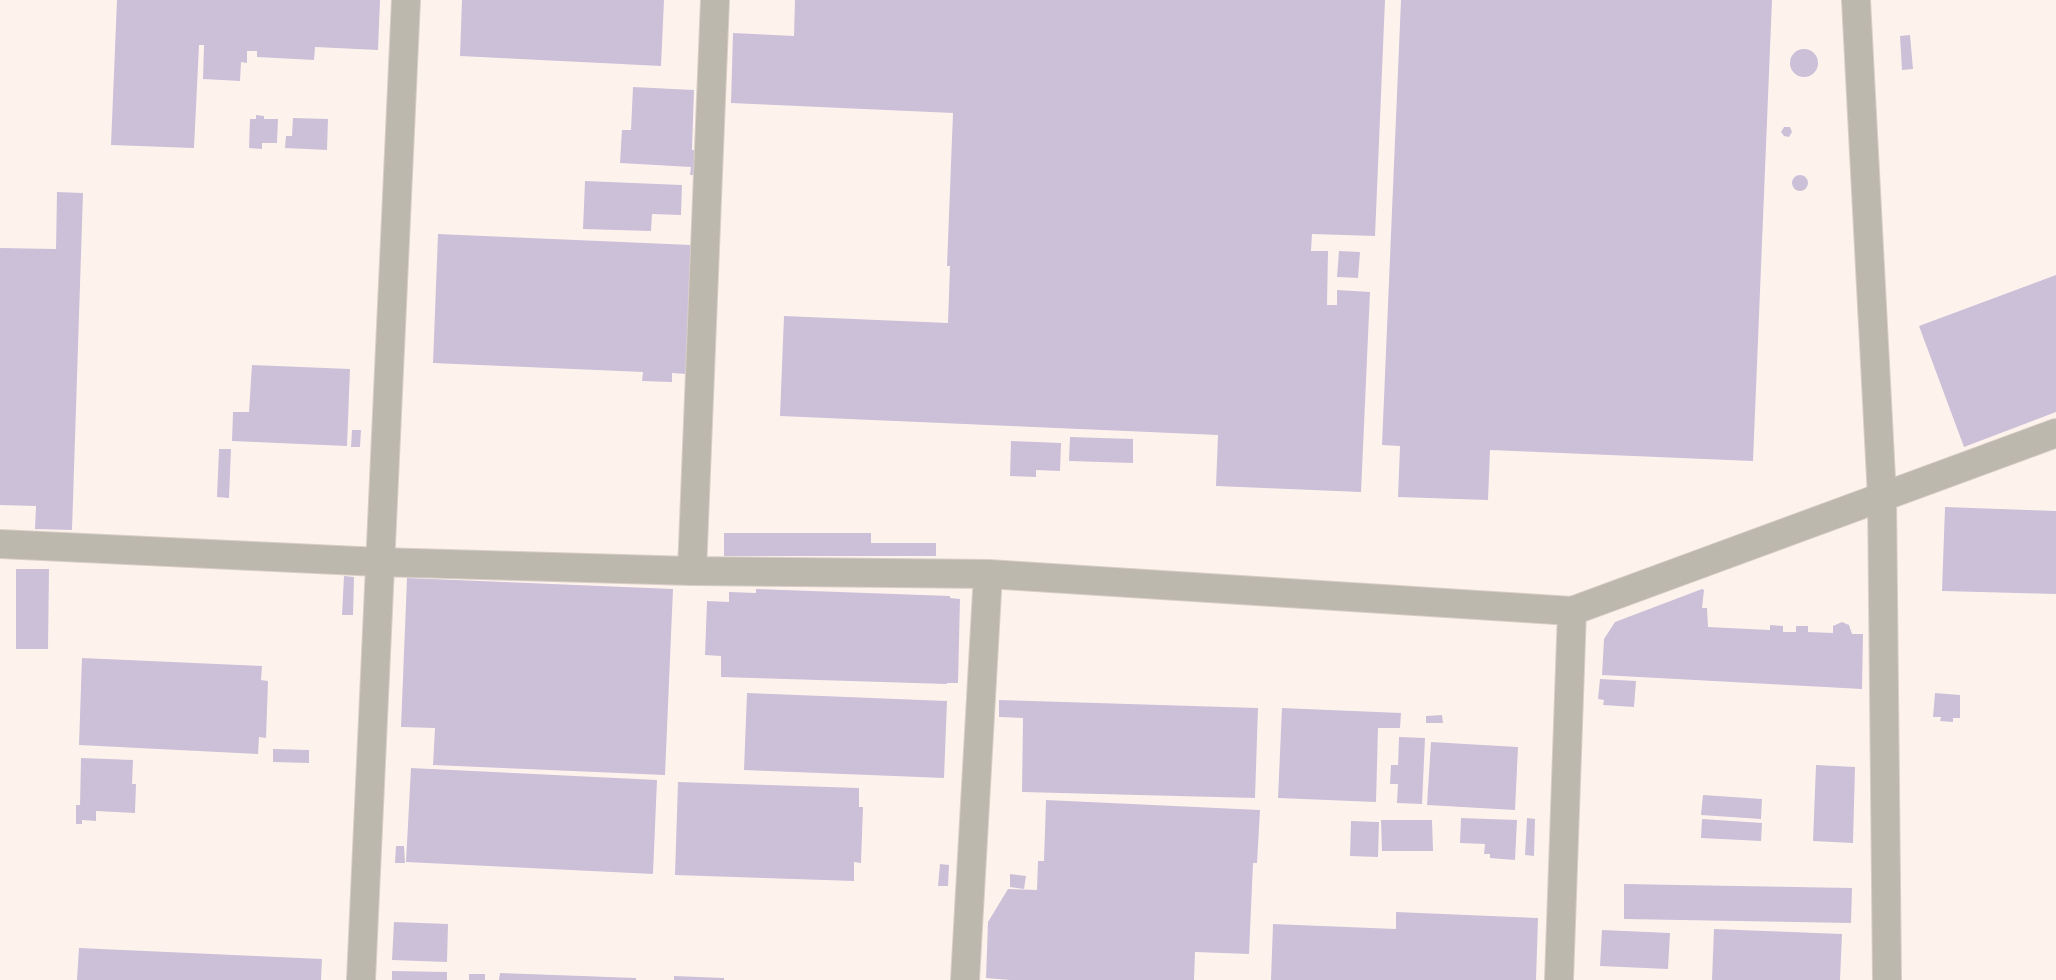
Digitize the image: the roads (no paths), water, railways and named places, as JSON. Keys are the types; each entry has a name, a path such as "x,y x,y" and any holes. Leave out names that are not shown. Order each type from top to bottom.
{"street":[{"path":"361,980 406,0"},
{"path":"692,571 715,0"},
{"path":"1856,0 1882,497 1887,980 1906,980"},
{"path":"0,544 379,562 692,571 988,574 1572,611 2056,433"},
{"path":"965,980 988,574"},
{"path":"1559,980 1572,611"}]}
